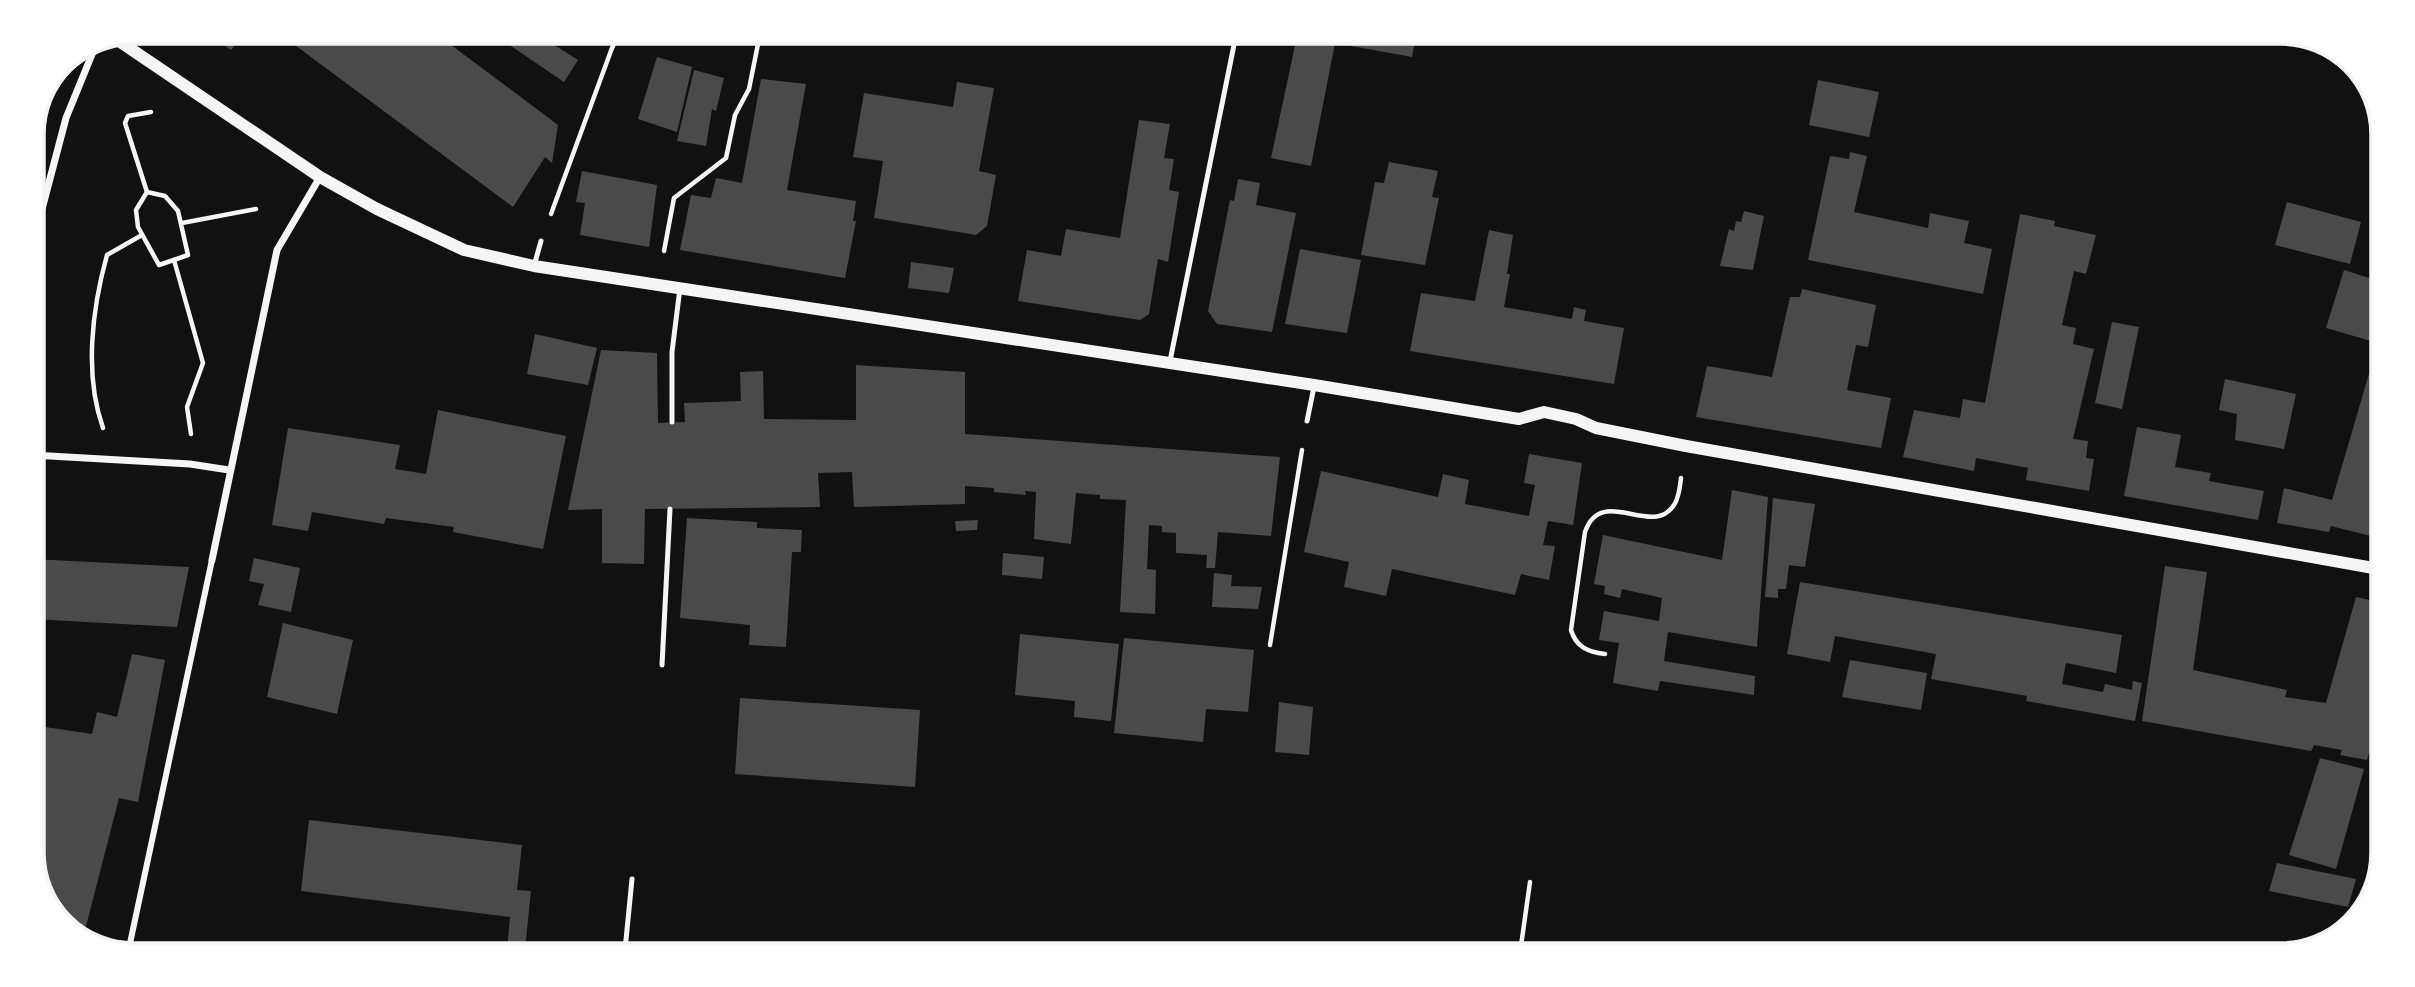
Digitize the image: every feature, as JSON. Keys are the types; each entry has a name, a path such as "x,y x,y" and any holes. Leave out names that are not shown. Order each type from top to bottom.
{"street":[{"path":"125,45 320,177 377,209 464,250 534,266 1314,385 1518,419 1544,412 1576,419 1596,428 1686,446 2371,568"},
{"path":"44,201 66,118 92,55"},
{"path":"131,943 277,250 320,177"},
{"path":"44,456 190,464 229,470"}],"lane":[{"path":"1170,364 1235,44"},
{"path":"534,266 541,241"},
{"path":"672,422 673,352 680,288"},
{"path":"1307,421 1314,385"},
{"path":"662,665 670,509"},
{"path":"626,943 632,879"}],"path":[{"path":"541,241 614,44"},
{"path":"680,288 662,262 674,198 726,158 735,115 749,89 758,44"},
{"path":"147,192 165,195 178,211 188,255 159,265 138,227 136,210 147,192 125,123 128,116 152,112"},
{"path":"181,223 256,209"},
{"path":"105,433 98,413 93,338 101,278 107,255 142,235"},
{"path":"174,260 203,363 187,407 191,432 190,464"},
{"path":"1270,645 1307,421"},
{"path":"1605,654 1580,646 1574,640 1571,630 1585,532 1589,521 1605,510 1644,516 1670,510 1676,502 1686,446"},
{"path":"1521,943 1530,882"}],"building":[{"path":"223,44 236,44 231,50"},
{"path":"293,44 450,44 558,125 552,163 545,157 513,207"},
{"path":"508,44 553,44 578,60 564,82"},
{"path":"1295,44 1335,44 1311,166 1271,158"},
{"path":"1340,44 1414,44 1412,57"},
{"path":"657,57 692,67 677,132 638,119"},
{"path":"694,70 724,78 716,111 712,109 706,146 677,141"},
{"path":"761,79 806,84 787,190 856,201 853,221 856,221 845,278 680,250 691,195 711,198 716,178 742,183"},
{"path":"1818,80 1879,92 1869,137 1809,125"},
{"path":"957,82 994,88 979,171 996,175 987,226 976,235 874,218 883,161 853,157 864,93 953,107"},
{"path":"1139,120 1170,124 1164,158 1174,159 1169,190 1179,192 1168,262 1158,259 1149,314 1140,320 1018,301 1027,250 1061,256 1066,229 1120,238"},
{"path":"1850,152 1867,156 1854,212 1928,228 1930,213 1969,221 1964,243 1992,249 1983,294 1808,260 1830,156 1849,159"},
{"path":"1389,162 1438,171 1432,197 1439,198 1425,265 1361,255 1375,182 1384,183"},
{"path":"582,171 657,185 649,247 580,235 585,203 576,202"},
{"path":"1238,179 1260,183 1256,205 1296,213 1272,332 1217,324 1208,311 1230,200 1234,201"},
{"path":"2287,202 2361,222 2350,264 2275,245"},
{"path":"1744,211 1764,216 1753,270 1720,266 1729,229 1734,231 1736,221 1741,222"},
{"path":"2020,214 2055,221 2054,226 2096,235 2086,274 2074,271 2062,325 2076,328 2073,344 2094,349 2073,439 2088,441 2086,458 2094,459 2089,491 2026,480 2028,468 1976,458 1974,471 1903,457 1914,410 1960,418 1963,399 1985,403"},
{"path":"1489,230 1513,235 1504,307 1572,319 1574,307 1586,310 1584,321 1624,328 1614,384 1410,351 1421,293 1475,301"},
{"path":"1300,249 1361,260 1347,333 1285,324"},
{"path":"911,262 954,268 949,293 908,288"},
{"path":"2344,270 2371,279 2371,341 2326,328"},
{"path":"1802,289 1876,305 1868,347 1856,345 1847,390 1891,398 1881,448 1696,417 1707,366 1772,377 1790,297 1800,297"},
{"path":"2112,322 2139,327 2122,409 2095,403"},
{"path":"535,334 597,348 588,385 527,374"},
{"path":"601,350 657,353 658,423 685,422 684,403 741,401 740,372 763,371 764,419 856,420 856,365 965,372 965,434 1280,457 1271,536 1218,532 1215,568 1206,568 1207,555 1176,553 1176,533 1162,532 1162,526 1149,525 1147,569 1156,570 1155,614 1120,612 1126,500 1100,499 1100,495 1076,493 1071,544 1034,539 1036,492 1025,491 1026,495 994,492 994,488 965,486 965,504 854,507 852,472 818,473 820,507 645,509 644,564 602,563 602,509 568,510"},
{"path":"2371,367 2371,536 2331,526 2329,532 2277,523 2284,488 2332,500"},
{"path":"2225,379 2296,394 2284,449 2235,440 2237,414 2219,410"},
{"path":"438,410 566,436 543,549 453,532 454,527 386,518 384,524 312,512 308,531 272,525 288,428 400,445 395,469 426,474"},
{"path":"2137,427 2181,435 2175,467 2211,473 2209,481 2264,491 2258,520 2124,496"},
{"path":"1529,454 1582,463 1573,525 1548,521 1543,545 1555,546 1549,580 1521,574 1515,595 1392,569 1386,596 1344,587 1349,562 1304,552 1321,471 1438,497 1443,474 1469,480 1465,504 1529,516 1535,485 1524,483"},
{"path":"1732,490 1768,497 1757,647 1668,632 1664,661 1755,676 1754,695 1660,681 1658,691 1613,683 1619,643 1599,640 1604,611 1659,621 1662,598 1622,589 1620,598 1604,594 1605,586 1594,584 1603,535 1722,560"},
{"path":"1773,498 1815,504 1805,567 1789,565 1786,589 1778,589 1778,598 1765,597"},
{"path":"687,518 757,522 757,528 802,530 801,552 792,552 786,647 749,645 750,625 680,618"},
{"path":"978,520 977,530 956,531 955,521"},
{"path":"1003,553 1044,557 1042,579 1002,575"},
{"path":"254,558 300,568 291,612 258,605 264,584 249,581"},
{"path":"44,560 189,567 177,627 44,620"},
{"path":"2165,566 2207,572 2193,670 2287,690 2285,697 2326,703 2356,597 2371,600 2371,746 2367,760 2340,755 2342,750 2314,745 2311,751 2142,721"},
{"path":"1214,573 1232,575 1231,586 1262,587 1258,609 1212,607"},
{"path":"1800,582 2122,635 2116,673 2066,663 2062,684 2103,692 2105,684 2132,690 2133,681 2142,683 2135,721 2026,701 2027,696 1931,679 1936,654 1835,636 1830,662 1787,654"},
{"path":"283,623 353,640 337,714 267,697"},
{"path":"1020,634 1119,644 1111,721 1074,717 1075,701 1015,695"},
{"path":"1124,638 1254,650 1248,712 1206,709 1203,742 1114,733"},
{"path":"132,654 165,660 138,802 119,798 85,929 66,913 53,893 45,871 44,727 92,734 97,712 117,717"},
{"path":"1850,660 1927,673 1921,710 1842,697"},
{"path":"740,698 920,710 915,787 735,774"},
{"path":"1279,702 1313,707 1309,755 1275,752"},
{"path":"2320,758 2364,769 2336,869 2289,855"},
{"path":"309,820 522,845 517,890 531,891 526,943 508,943 510,917 301,891"},
{"path":"2277,863 2356,879 2348,907 2269,891"}]}
